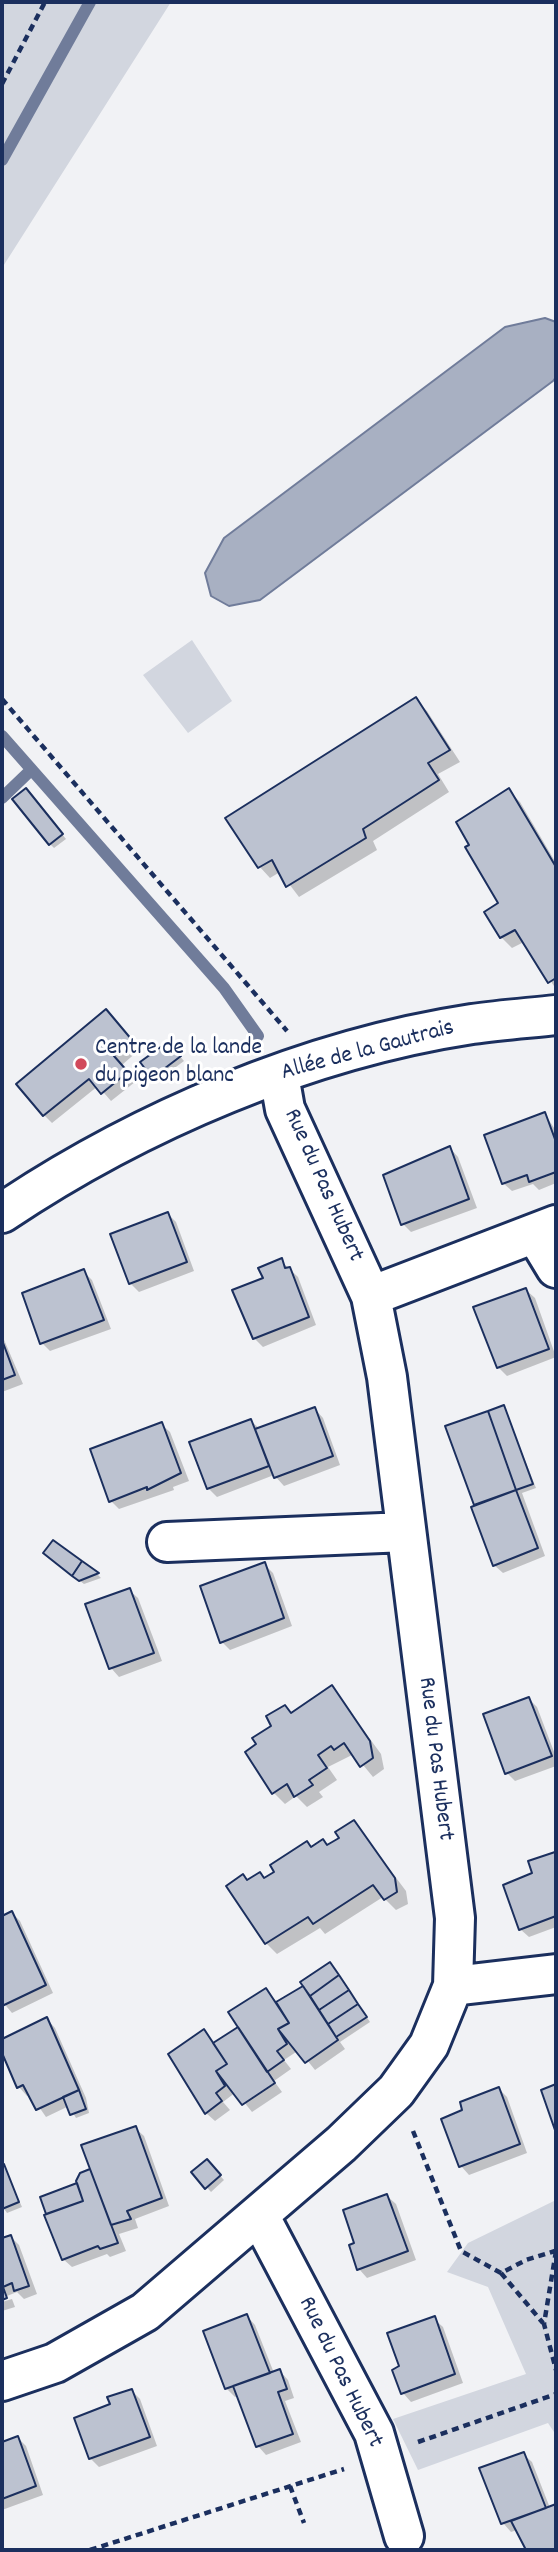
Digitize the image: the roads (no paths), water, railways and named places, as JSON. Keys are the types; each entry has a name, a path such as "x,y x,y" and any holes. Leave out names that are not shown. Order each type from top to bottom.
{"street":[{"name":"Allée de la Gautrais","path":"2,1213 64,1175 168,1119 279,1075 358,1050 470,1024 556,1015"},
{"name":"Rue du Pas Hubert","path":"2,2381 55,2362 145,2312 341,2144 396,2091 429,2045 453,1986 455,1918 387,1377 372,1296 285,1109 279,1075"},
{"path":"372,1296 546,1230 556,1268"},
{"path":"167,1542 406,1532"},
{"path":"453,1986 556,1974"},
{"name":"Rue du Pas Hubert","path":"259,2215 374,2433 404,2536"}],"water":[{"path":"545,318 556,322 556,377 553,381 260,600 229,606 211,596 205,573 224,538 505,327"}],"waterway":[{"path":"2,160 90,2"},
{"path":"2,736 224,988 258,1036"},
{"path":"2,798 31,770"}],"place":[{"name":"Centre de la lande du pigeon blanc","path":"81,1064"}]}
